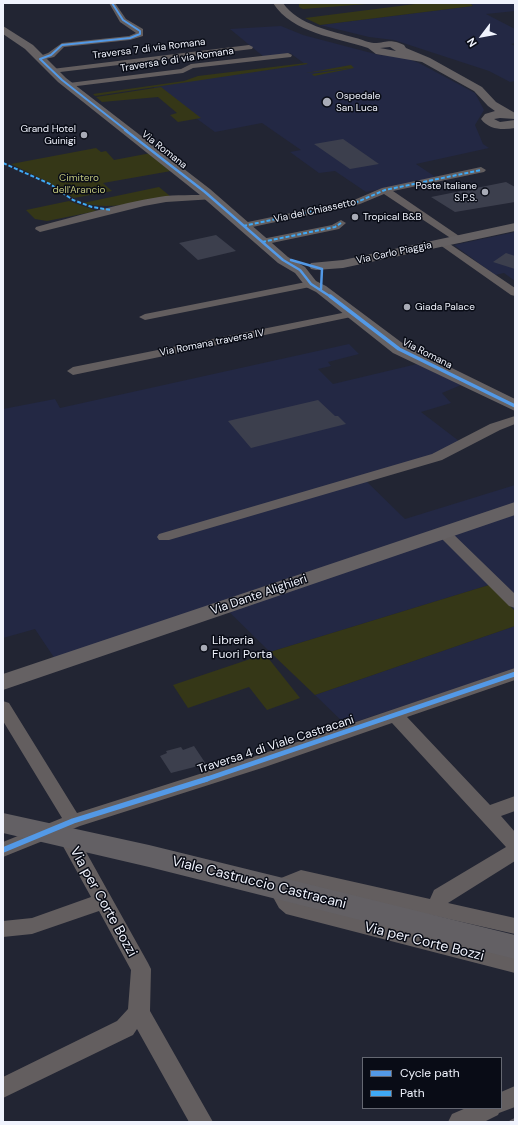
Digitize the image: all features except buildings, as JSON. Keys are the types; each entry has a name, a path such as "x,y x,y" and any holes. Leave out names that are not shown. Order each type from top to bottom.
{"main road":[{"path":"278,3 283,12 294,20 318,29 419,57 478,89 494,114 515,133"},
{"name":"Via Romana","path":"3,29 26,45 52,71 211,197 288,263 313,274 352,314 402,351 515,406"},
{"path":"359,40 374,47 394,49"},
{"path":"494,114 513,118"},
{"path":"494,114 513,118"},
{"name":"Via Carlo Piaggia","path":"313,274 343,264 515,227"},
{"name":"Via Dante Alighieri","path":"3,682 515,508"},
{"name":"Viale Castruccio Castracani","path":"3,823 62,831 149,856 515,947"}],"street":[{"path":"40,59 51,54 63,45 130,38 140,34 140,31 121,18 112,3"},
{"name":"Traversa 7 di via Romana","path":"52,71 249,47"},
{"name":"Traversa 6 di via Romana","path":"69,85 183,71 192,66 288,55"},
{"name":"Via del Chiassetto","path":"243,226 357,202 385,190 481,170"},
{"path":"385,190 451,241"},
{"path":"40,229 115,208 179,197 211,197"},
{"path":"262,242 335,227 341,222"},
{"name":"Via Carlo Piaggia","path":"451,241 515,293"},
{"path":"145,317 313,274"},
{"name":"Via Romana traversa IV","path":"73,371 352,314"},
{"path":"164,537 438,457 495,427 515,420"},
{"path":"443,532 515,603"},
{"name":"Traversa 4 di Viale Castracani","path":"3,850 62,831 515,674"},
{"name":"Via per Corte Bozzi","path":"3,707 62,831 104,901 141,969 139,1012"},
{"path":"396,716 515,844"},
{"path":"488,814 515,803"},
{"path":"436,907 442,896 512,854 515,850"},
{"path":"278,888 291,881 301,878 436,907 515,926"},
{"name":"Via per Corte Bozzi","path":"278,888 286,902 293,908 515,964"},
{"path":"3,929 32,926 104,901"},
{"path":"3,1088 125,1028 139,1012 201,1122"},
{"path":"502,1102 515,1096"},
{"path":"460,1122 488,1109"}],"shaded area":[{"path":"470,3 515,3 515,11 486,14 515,29 515,43 511,44 515,46 515,81 510,82 489,71 394,40 369,37 320,25 473,6"},
{"name":"Ospedale San Luca","path":"281,26 303,35 379,55 403,57 419,63 475,93 484,110 475,125 483,144 489,148 416,164 437,178 366,192 335,171 319,173 290,152 301,150 262,123 215,132 152,86 305,64 290,53 264,57 230,29"},
{"path":"515,232 515,281 504,273 495,275 454,245"},
{"path":"349,344 359,354 328,362 331,366 318,369 333,384 417,364 461,385 442,393 451,403 421,412 459,441 434,455 362,477 405,519 515,485 515,611 489,585 270,652 220,603 55,659 35,629 3,638 3,409 55,399 60,408"},
{"path":"515,626 515,669 346,725 315,695"}],"green space":[{"path":"299,3 380,3 303,9 299,7"},
{"path":"423,3 470,3 473,6 320,25 305,18"},
{"path":"306,63 308,64 95,96 93,94 184,81 198,76"},
{"path":"351,65 354,68 314,76 312,74 351,68 306,73"},
{"path":"161,87 201,118 178,122 170,115 177,113 158,97 102,102 96,97"},
{"name":"Cimitero dell'Arancio","path":"96,148 101,152 106,151 114,160 151,153 171,171 103,183 112,191 74,198 48,182 11,164"},
{"path":"159,187 170,196 115,206 83,203"},
{"path":"69,201 97,211 47,221 35,219 26,210"},
{"path":"489,585 515,611 515,626 315,695 270,652"},
{"path":"265,654 300,698 267,710 249,687 188,708 173,685"}],"railway":[{"path":"511,1122 515,1120"}],"marked path":[{"path":"3,163 50,184 73,200 92,207 111,210"},
{"path":"243,226 357,202 385,190 481,170"},
{"path":"262,242 335,227 341,223"}],"cycle path":[{"path":"112,3 123,20 140,31 140,34 130,38 62,45 51,55 40,59 62,80 205,192 283,260 300,270 311,284 321,289 399,349 515,406"},
{"path":"291,260 322,269 321,289"},
{"path":"3,850 73,821 259,762 515,674"}],"place":[{"name":"Ospedale San Luca","path":"327,102"},
{"name":"Grand Hotel Guinigi","path":"84,135"},
{"name":"Poste Italiane S.P.S.","path":"485,192"},
{"name":"Tropical B&B","path":"355,217"},
{"name":"Giada Palace","path":"407,307"},
{"name":"Libreria Fuori Porta","path":"204,648"}]}
